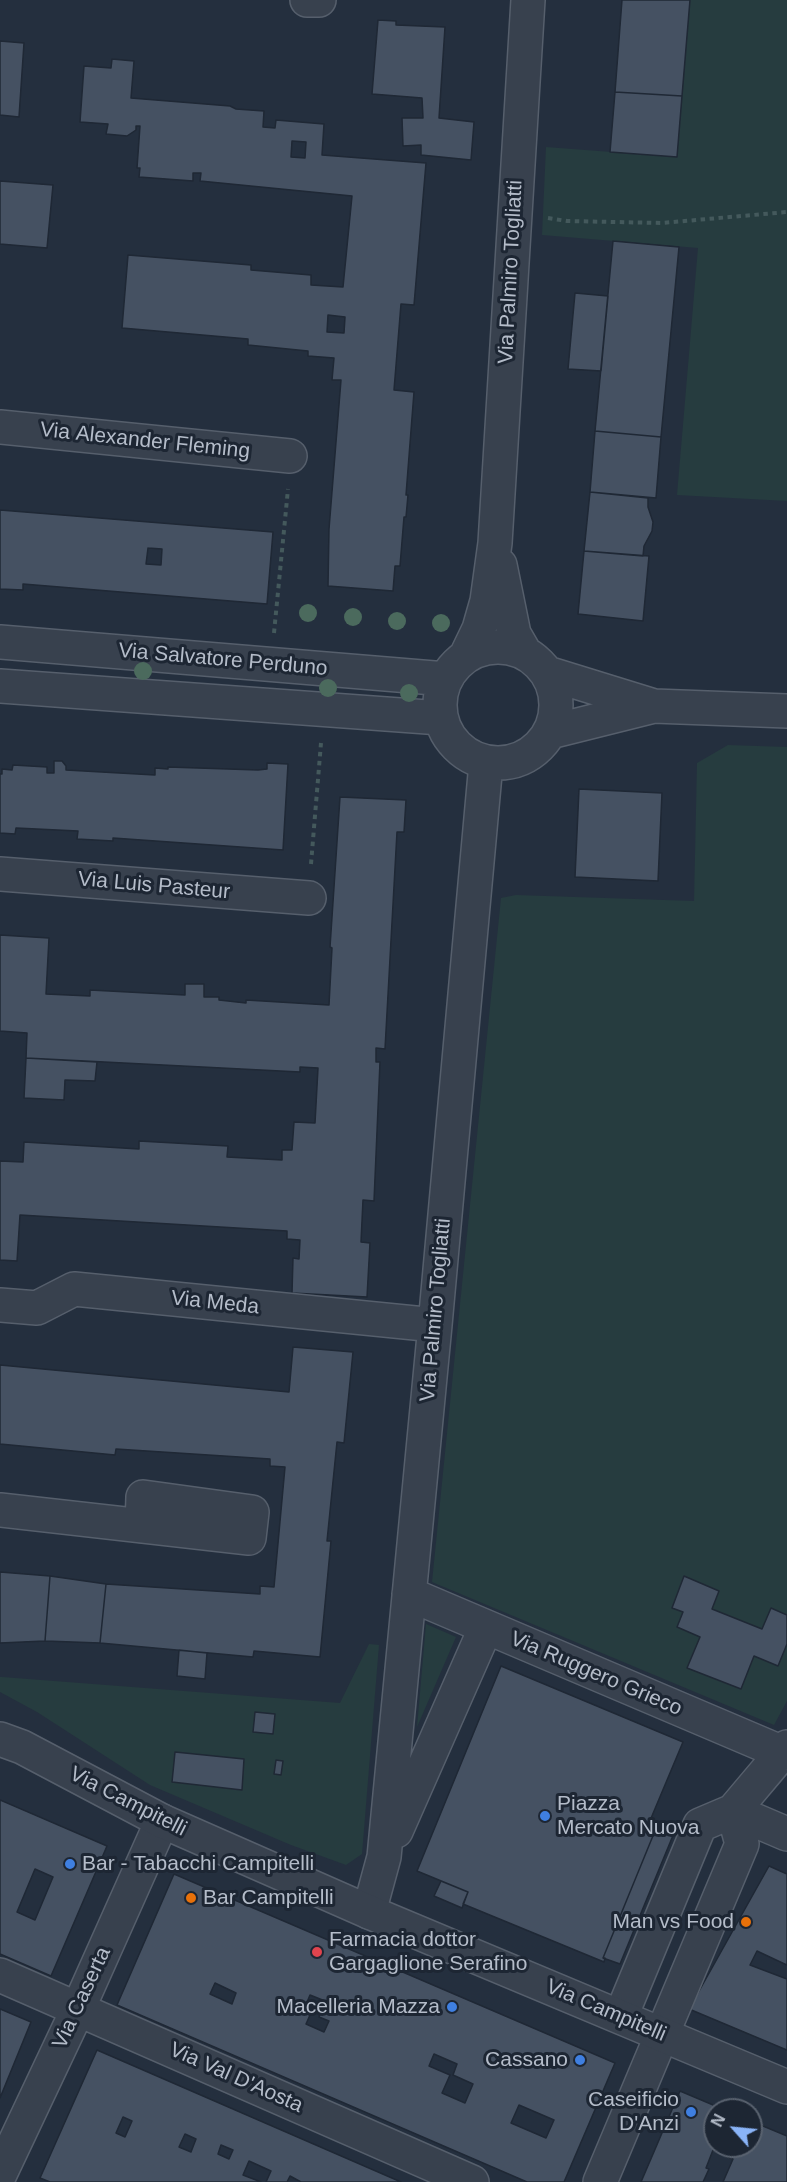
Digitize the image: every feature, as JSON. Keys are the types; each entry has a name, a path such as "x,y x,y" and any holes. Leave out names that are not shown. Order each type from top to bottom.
{"street":[{"path":"307,0 319,0"},
{"name":"Via Palmiro Togliatti","path":"456,667 479,629 495,543 515,213 521,0"},
{"name":"Via Alexander Fleming","path":"0,427 291,456"},
{"name":"Via Palmiro Togliatti","path":"495,543 514,634 536,663"},
{"name":"Via Salvatore Perduno","path":"0,642 272,664 456,667"},
{"path":"536,663 554,687 556,702 555,717 542,745 516,761 501,764 486,763 471,758 459,749 449,737 441,718 440,698 456,667 480,649 510,648 536,663 654,706"},
{"name":"Via Salvatore Perduno","path":"0,686 441,718"},
{"path":"550,732 654,706 787,711"},
{"name":"Via Palmiro Togliatti","path":"384,1857 486,763"},
{"name":"Via Luis Pasteur","path":"0,874 309,898"},
{"name":"Via Meda","path":"0,1305 37,1308 75,1289 435,1324"},
{"path":"0,1510 142,1526"},
{"name":"Via Ruggero Grieco","path":"409,1594 785,1750"},
{"name":"Via Palmiro Togliatti","path":"369,1912 384,1857 486,1627"},
{"name":"Via Campitelli","path":"7,1739 162,1821 369,1912 787,2087"},
{"path":"621,2016 700,1825 733,1811 785,1750"},
{"path":"733,1811 787,1834"},
{"path":"600,2182 742,1844 733,1811"},
{"name":"Via Caserta","path":"0,2174 78,2009 162,1821"},
{"name":"Via Val D'Aosta","path":"0,1975 472,2182"}],"path":[{"path":"515,213 567,220 662,223 787,212"},
{"path":"272,664 291,456"},
{"path":"309,898 324,709"}],"green space":[{"path":"690,0 787,0 787,501 677,495 698,248 542,235 546,147 677,157"},
{"path":"728,745 787,747 787,1701 774,1725 432,1582 501,898 516,895 694,901 697,763"},
{"path":"426,1624 456,1637 417,1727"},
{"path":"369,1644 379,1645 362,1854 346,1865 291,1845 150,1785 37,1712 0,1692 0,1677 2,1677 340,1703"}],"building":[{"path":"622,0 690,0 682,96 615,92"},
{"path":"378,20 396,21 396,25 445,27 439,118 474,122 471,160 421,155 421,145 403,146 402,118 423,118 422,98 372,94"},
{"path":"0,41 24,43 19,117 0,115"},
{"path":"112,59 134,61 131,98 264,111 263,127 275,128 276,120 324,124 322,155 426,163 414,305 401,304 394,390 414,392 406,517 404,517 400,566 395,566 393,591 328,586 329,529 341,380 332,380 334,358 308,356 308,351 248,345 248,339 122,328 128,255 251,265 251,270 311,275 311,285 343,287 352,196 200,181 201,173 193,173 193,181 139,177 140,168 137,168 140,126 136,126 136,130 127,136 106,134 108,124 80,122 84,66 111,68","holes":["292,141 306,142 305,158 291,157","328,315 345,317 344,333 327,332"]},
{"path":"615,92 682,96 677,157 610,152"},
{"path":"0,181 53,185 47,248 0,244"},
{"path":"613,241 679,247 661,437 595,431"},
{"path":"575,293 608,296 601,371 568,369"},
{"path":"595,431 661,437 656,498 590,492"},
{"path":"590,492 648,498 648,507 653,522 652,531 644,546 643,556 584,551"},
{"path":"0,510 273,532 267,604 23,584 23,590 0,589","holes":["148,548 162,549 161,565 146,564"]},
{"path":"584,551 649,556 643,621 578,614"},
{"path":"54,761 62,761 66,770 155,775 155,768 258,770 267,769 267,763 288,764 283,850 113,838 113,841 77,839 78,831 16,828 15,834 0,833 0,774 2,774 2,769 12,770 13,765 47,767 47,773 54,773"},
{"path":"579,789 662,793 658,881 575,877"},
{"path":"340,797 406,800 404,832 397,832 385,1049 376,1048 376,1062 380,1062 374,1201 363,1200 361,1242 370,1243 367,1297 292,1293 293,1258 299,1259 300,1240 287,1239 287,1231 20,1215 17,1261 0,1260 0,1161 23,1162 24,1142 139,1149 139,1141 228,1146 227,1157 282,1160 282,1150 292,1150 294,1122 315,1123 318,1068 300,1067 300,1072 26,1058 27,1033 0,1031 0,935 49,938 46,994 90,996 90,990 185,995 185,984 204,984 204,997 219,997 219,1000 329,1005 332,948 330,947"},
{"path":"26,1058 97,1062 95,1081 65,1080 64,1100 24,1098"},
{"path":"293,1347 353,1352 344,1443 337,1442 327,1541 331,1541 320,1657 254,1651 253,1657 100,1643 106,1584 260,1594 260,1586 274,1587 285,1467 270,1466 270,1459 116,1449 115,1455 0,1444 0,1365 289,1392"},
{"path":"0,1572 50,1576 45,1641 0,1643"},
{"path":"50,1576 106,1584 100,1643 45,1641"},
{"path":"684,1576 719,1591 712,1609 762,1629 771,1608 787,1615 787,1644 778,1666 754,1656 741,1689 687,1668 700,1637 677,1627 683,1612 672,1608"},
{"path":"179,1650 207,1653 205,1679 177,1676"},
{"name":"Piazza Mercato Nuova","path":"501,1666 683,1742 649,1823 657,1826 603,1958 605,1958 604,1962 463,1904 468,1892 417,1871"},
{"path":"255,1712 275,1714 273,1734 253,1732"},
{"path":"175,1752 244,1759 242,1790 172,1782"},
{"path":"276,1760 283,1761 281,1775 274,1774"},
{"path":"0,1800 107,1846 51,1976 0,1954","holes":["35,1869 53,1877 35,1920 17,1912"]},
{"path":"657,1826 674,1833 620,1964 603,1958"},
{"path":"769,1866 787,1874 787,1965 757,1951 750,1965 787,1979 787,2050 689,2009"},
{"path":"174,1874 615,2063 564,2182 527,2182 117,2005","holes":["215,1983 236,1993 232,2004 210,1994","310,1995 325,2001 319,2017 329,2021 324,2032 306,2024 310,2015 303,2012","434,2054 457,2064 453,2075 473,2084 465,2103 442,2093 450,2075 429,2066","519,2105 554,2120 546,2138 511,2123"]},
{"path":"441,1881 468,1892 462,1908 434,1896"},
{"path":"0,2009 31,2022 0,2098"},
{"path":"97,2050 401,2182 301,2182 290,2176 287,2182 266,2182 271,2171 249,2161 243,2175 261,2182 50,2182 40,2178","holes":["123,2117 132,2121 125,2137 116,2133","185,2134 196,2139 191,2152 179,2147","221,2145 233,2150 229,2159 218,2154"]},
{"path":"680,2091 703,2101 703,2158 710,2158 706,2168 709,2169 703,2182 641,2182"},
{"path":"763,2126 787,2136 787,2182 723,2182 733,2159 731,2158 763,2158"}],"place":[{"name":"Piazza Mercato Nuova","path":"545,1816"},
{"name":"Bar - Tabacchi Campitelli","path":"70,1864"},
{"name":"Bar Campitelli","path":"191,1898"},
{"name":"Man vs Food","path":"746,1922"},
{"name":"Farmacia dottor Gargaglione Serafino","path":"317,1952"},
{"name":"Macelleria Mazza","path":"452,2007"},
{"name":"Cassano","path":"580,2060"},
{"name":"Caseificio D'Anzi","path":"691,2112"}]}
